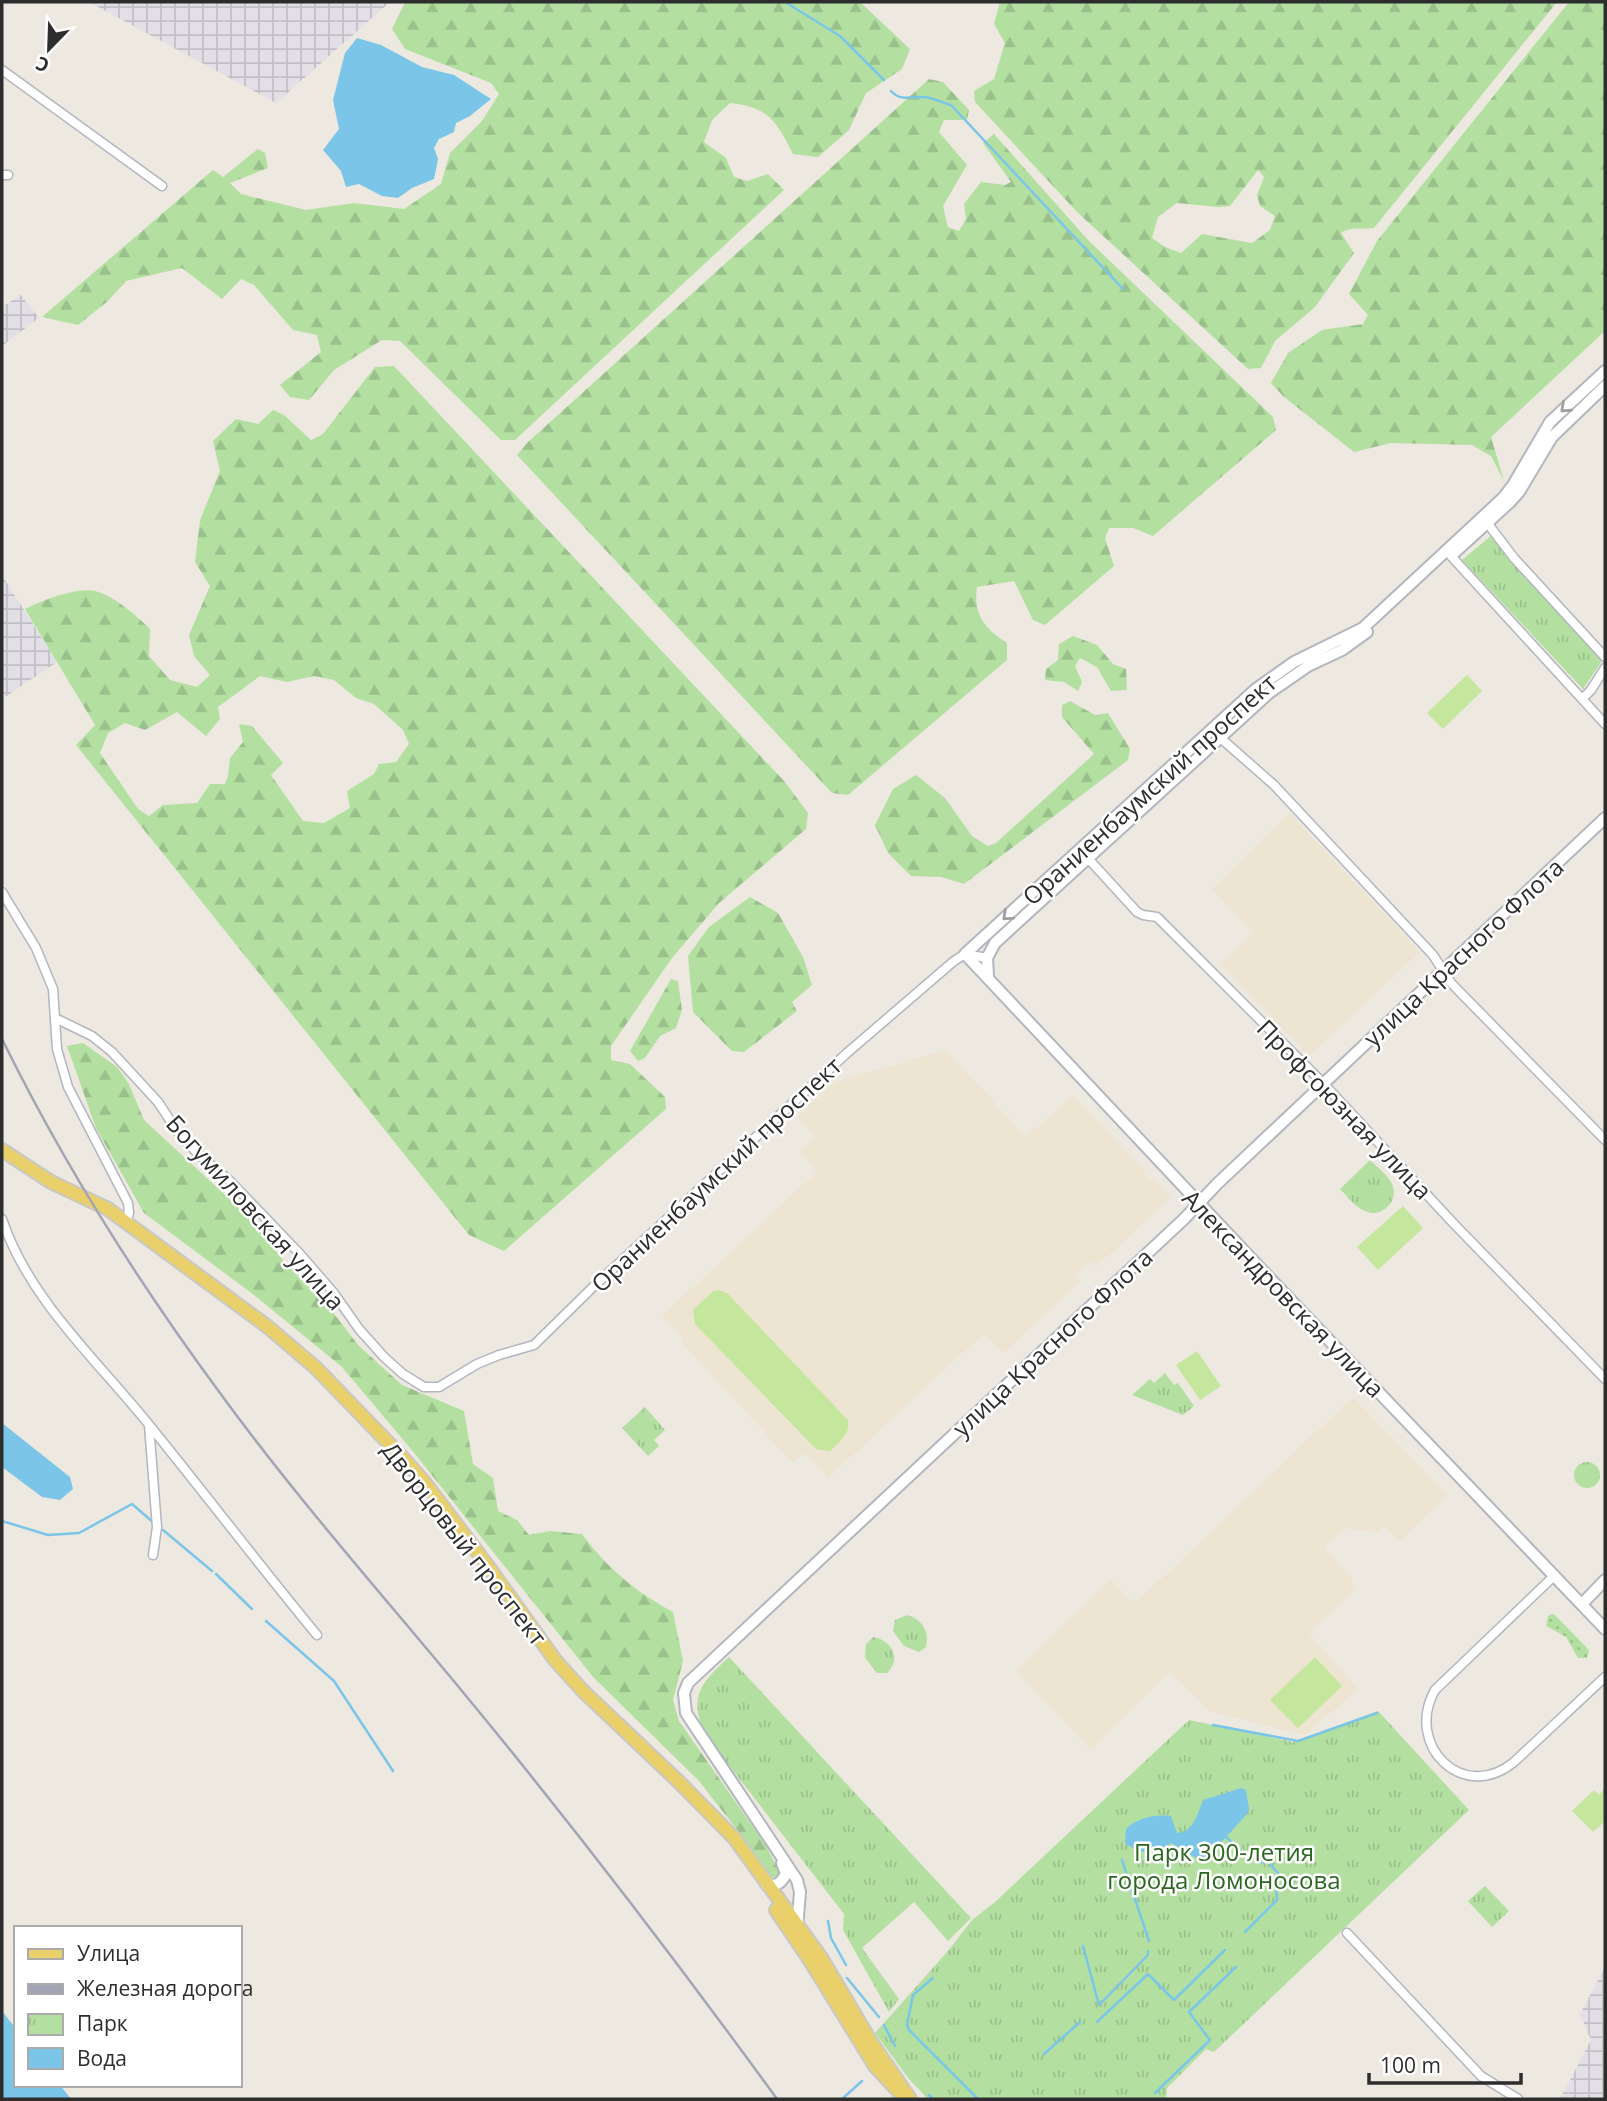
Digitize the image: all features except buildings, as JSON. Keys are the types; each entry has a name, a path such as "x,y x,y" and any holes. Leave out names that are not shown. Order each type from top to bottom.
{"main road":[{"name":"Ораниенбаумский проспект","path":"965,954 1084,854 1216,734 1292,676 1357,641 1451,556 1485,521 1513,485 1550,422 1605,371"},
{"name":"Ораниенбаумский проспект","path":"1216,734 1256,689 1281,671 1363,628 1519,492 1552,438 1605,386"},
{"name":"улица Красного Флота","path":"798,1926 800,1892 797,1880 686,1713 684,1693 688,1684 1605,818"},
{"name":"Ораниенбаумский проспект","path":"987,958 995,943 1084,854"},
{"name":"Александровская улица","path":"965,954 1199,1204 1604,1626"},
{"path":"987,958 988,976"},
{"name":"Дворцовый проспект","path":"2,1153 51,1182 91,1200 126,1222 268,1327 316,1368 425,1483 564,1670 735,1839 798,1926 875,2066 909,2099"},
{"path":"1582,1604 1605,1580"},
{"name":"Дворцовый проспект","path":"723,1828 727,1841 780,1915 798,1926"},
{"path":"766,1884 780,1884 786,1874 776,1848"},
{"path":"780,1915 798,1926"}],"street":[{"path":"2,70 162,186"},
{"path":"1485,521 1514,558 1605,657"},
{"path":"1451,556 1605,724"},
{"path":"1582,699 1605,668"},
{"path":"1216,734 1274,785 1433,955 1451,983 1605,1140"},
{"name":"Профсоюзная улица","path":"1084,854 1137,912 1157,917 1323,1083 1455,1225 1605,1379"},
{"path":"2,892 36,948 53,989 58,1049 68,1087 128,1203 126,1222"},
{"path":"965,954 987,958"},
{"name":"Ораниенбаумский проспект","path":"457,1376 499,1355 534,1345 593,1287 847,1053 965,954"},
{"name":"Богумиловская улица","path":"57,1019 92,1036 112,1052 158,1102 177,1131 200,1156 230,1181 300,1254 333,1292 359,1329 403,1374 424,1387 439,1387 457,1376"},
{"path":"2,1219 19,1262 62,1322 149,1424 317,1635"},
{"path":"149,1424 157,1527 153,1555"},
{"path":"1555,1575 1435,1690 1426,1708 1425,1718 1433,1750 1450,1767 1465,1775 1488,1775 1500,1771 1514,1762 1605,1677"},
{"path":"1347,1933 1481,2076 1518,2099"}],"shaded area":[{"path":"89,2 390,2 276,103"},
{"path":"21,295 39,318 2,346 2,307"},
{"path":"2,575 57,662 2,699"},
{"path":"1289,813 1420,952 1309,1056 1221,964 1253,933 1212,889"},
{"path":"946,1050 1026,1137 1073,1095 1145,1171 1143,1173 1150,1180 1153,1178 1171,1197 1096,1267 1090,1261 1075,1275 1081,1281 1003,1353 984,1333 828,1478 805,1453 793,1463 681,1342 683,1339 662,1316 817,1172 799,1152 815,1138 797,1117 835,1082"},
{"path":"1353,1397 1448,1495 1399,1541 1384,1526 1377,1532 1345,1528 1324,1547 1352,1578 1357,1588 1309,1633 1358,1689 1305,1735 1210,1711 1170,1672 1091,1750 1016,1671 1111,1579 1132,1602 1140,1599"},
{"path":"1605,1967 1605,2099 1560,2099 1591,2040 1580,2014"}],"green space":[{"path":"405,2 860,2 910,49 902,69 866,93 849,130 818,157 793,154 776,124 754,108 730,103 712,120 704,142 726,158 734,177 747,181 768,174 784,190 515,440 501,440 400,341 382,340 334,370 309,400 290,397 280,385 321,352 317,335 293,330 254,285 241,279 222,299 182,268 126,281 108,301 78,325 42,317 213,170 223,177 258,149 265,153 268,168 230,183 241,194 306,210 354,203 404,209 441,184 450,153 482,121 499,94 491,83 405,49 392,29"},
{"path":"1000,2 1557,2 1374,228 1353,229 1341,233 1354,253 1315,307 1275,341 1261,368 1248,369 1077,212 975,102 974,91 994,79 1005,43 994,24","holes":["1258,170 1264,177 1257,195 1260,206 1275,216 1270,230 1252,243 1202,234 1181,253 1152,238 1158,217 1177,203 1230,206"]},
{"path":"1569,2 1605,2 1605,331 1491,437 1504,481 1491,456 1472,445 1391,443 1354,452 1283,396 1271,383 1288,353 1322,330 1363,324 1368,315 1349,294 1377,241"},
{"path":"929,79 943,82 969,110 967,120 944,120 939,132 967,165 943,206 948,227 959,231 966,219 964,204 981,182 1005,185 1011,182 983,143 994,134 1088,240 1273,417 1276,430 1153,536 1133,528 1109,528 1105,538 1114,566 1045,625 1033,620 1014,581 977,587 979,613 987,627 1007,643 1007,660 848,795 832,793 517,455 527,443"},
{"path":"394,366 785,782 808,813 806,829 719,903 672,958 611,1046 611,1060 630,1064 665,1097 666,1109 504,1251 469,1235 76,745 95,725 25,609 69,593 87,590 102,593 150,629 149,656 170,680 197,687 210,675 194,656 189,635 210,586 195,562 200,520 220,471 213,441 236,419 258,424 273,410 284,415 311,440 323,434 375,367","holes":["260,676 287,682 314,676 334,680 356,698 374,704 403,730 409,744 396,762 379,764 374,774 347,791 350,808 324,823 303,821 271,775 283,763 252,726 239,724 243,742 230,758 225,784 210,784 197,803 163,805 149,816 138,809 100,753 108,733 125,723 145,730 177,712 206,736 220,719 218,707"]},
{"path":"1492,535 1602,661 1583,689 1462,560"},
{"path":"1073,636 1097,645 1113,664 1126,669 1127,690 1111,691 1097,667 1080,658 1075,666 1082,682 1078,691 1064,682 1045,680 1046,669 1058,660 1059,644"},
{"path":"1467,675 1482,691 1443,729 1427,713"},
{"path":"1070,701 1095,715 1108,713 1130,749 1128,760 964,884 941,877 911,876 888,853 875,825 893,789 916,775 945,798 972,836 988,846 996,843 1094,754 1062,717 1062,705"},
{"path":"750,897 778,913 803,957 812,985 792,1002 797,1011 744,1052 732,1051 693,1012 688,956 709,927"},
{"path":"671,979 678,981 682,1010 676,1028 660,1036 645,1058 638,1061 630,1051"},
{"path":"83,1043 117,1067 129,1084 144,1120 250,1218 286,1264 328,1306 358,1345 402,1385 464,1411 473,1464 493,1478 498,1511 517,1520 529,1535 550,1531 582,1534 623,1578 673,1612 683,1661 673,1700 679,1721 765,1844 780,1873 779,1877 771,1878 699,1781 593,1677 342,1367 254,1295 144,1213 96,1128 67,1046"},
{"path":"1370,1160 1388,1177 1394,1190 1388,1207 1377,1213 1361,1209 1340,1189"},
{"path":"1403,1206 1423,1228 1378,1270 1357,1247"},
{"path":"713,1291 727,1293 848,1420 846,1434 830,1451 816,1449 695,1324 693,1310"},
{"path":"1197,1351 1221,1386 1200,1400 1176,1365"},
{"path":"1165,1373 1174,1385 1178,1383 1194,1406 1183,1415 1132,1395 1150,1379 1154,1383"},
{"path":"645,1407 665,1430 654,1440 659,1446 648,1456 622,1428"},
{"path":"1587,1462 1596,1466 1600,1475 1596,1484 1587,1488 1578,1484 1574,1475 1578,1466"},
{"path":"1552,1614 1589,1650 1587,1658 1578,1658 1566,1637 1546,1626 1548,1616"},
{"path":"907,1615 921,1623 926,1631 926,1647 919,1652 904,1646 893,1631 895,1620"},
{"path":"873,1637 885,1642 893,1651 894,1662 887,1673 877,1673 865,1658 866,1644"},
{"path":"729,1657 971,1918 948,1941 914,1902 862,1948 899,1999 889,2012 843,1930 844,1914 704,1733 698,1709 700,1690 711,1674"},
{"path":"1315,1657 1342,1686 1298,1728 1270,1700"},
{"name":"Парк 300-летия города Ломоносова","path":"1378,1711 1469,1810 1214,2052 1206,2049 1167,2088 1166,2099 928,2099 909,2079 875,2033 972,1920 995,1902 1189,1720 1293,1742"},
{"path":"1605,1788 1605,1821 1593,1832 1572,1811 1594,1790 1599,1795"},
{"path":"1485,1886 1509,1911 1492,1927 1468,1901"}],"water":[{"path":"357,38 381,45 422,67 454,75 491,99 470,116 456,123 454,132 439,139 434,148 438,159 434,179 412,188 398,198 382,196 359,184 346,187 341,171 323,150 339,129 333,100 345,53"},
{"path":"2,1423 70,1477 73,1489 60,1500 42,1497 2,1467"},
{"path":"1241,1788 1246,1790 1249,1809 1247,1814 1205,1860 1201,1861 1171,1843 1143,1852 1125,1843 1126,1829 1135,1822 1153,1816 1171,1816 1177,1833 1183,1832 1191,1826 1203,1800"},
{"path":"2,2011 14,2026 14,2087 62,2087 71,2099 2,2099"}],"waterway":[{"path":"785,2 840,36 884,80"},
{"path":"891,91 902,97 926,97 951,105 1123,289"},
{"path":"2,1521 48,1535 79,1533 132,1504 154,1523"},
{"path":"163,1530 212,1571"},
{"path":"216,1574 252,1609"},
{"path":"266,1621 334,1681 393,1771"},
{"path":"1213,1725 1298,1741 1377,1713"},
{"path":"1226,1837 1245,1855"},
{"path":"1245,1932 1277,1900 1276,1882 1280,1875 1265,1859 1260,1863"},
{"path":"1122,1860 1149,1941"},
{"path":"828,1921 831,1938 846,1965"},
{"path":"1083,1946 1099,2005"},
{"path":"1097,2022 1148,1974 1174,2000 1225,1950"},
{"path":"1099,2005 1148,1955 1148,1951"},
{"path":"1155,2093 1210,2040 1189,2012 1236,1967"},
{"path":"847,1978 879,2017"},
{"path":"933,1978 913,1995 907,2025 978,2099"},
{"path":"1044,2054 1080,2022"},
{"path":"884,2025 895,2046"},
{"path":"842,2099 862,2081"},
{"path":"929,2095 933,2099"}],"railway":[{"path":"2,1039 50,1131 103,1221 220,1393 308,1506 583,1841 777,2099"}]}
